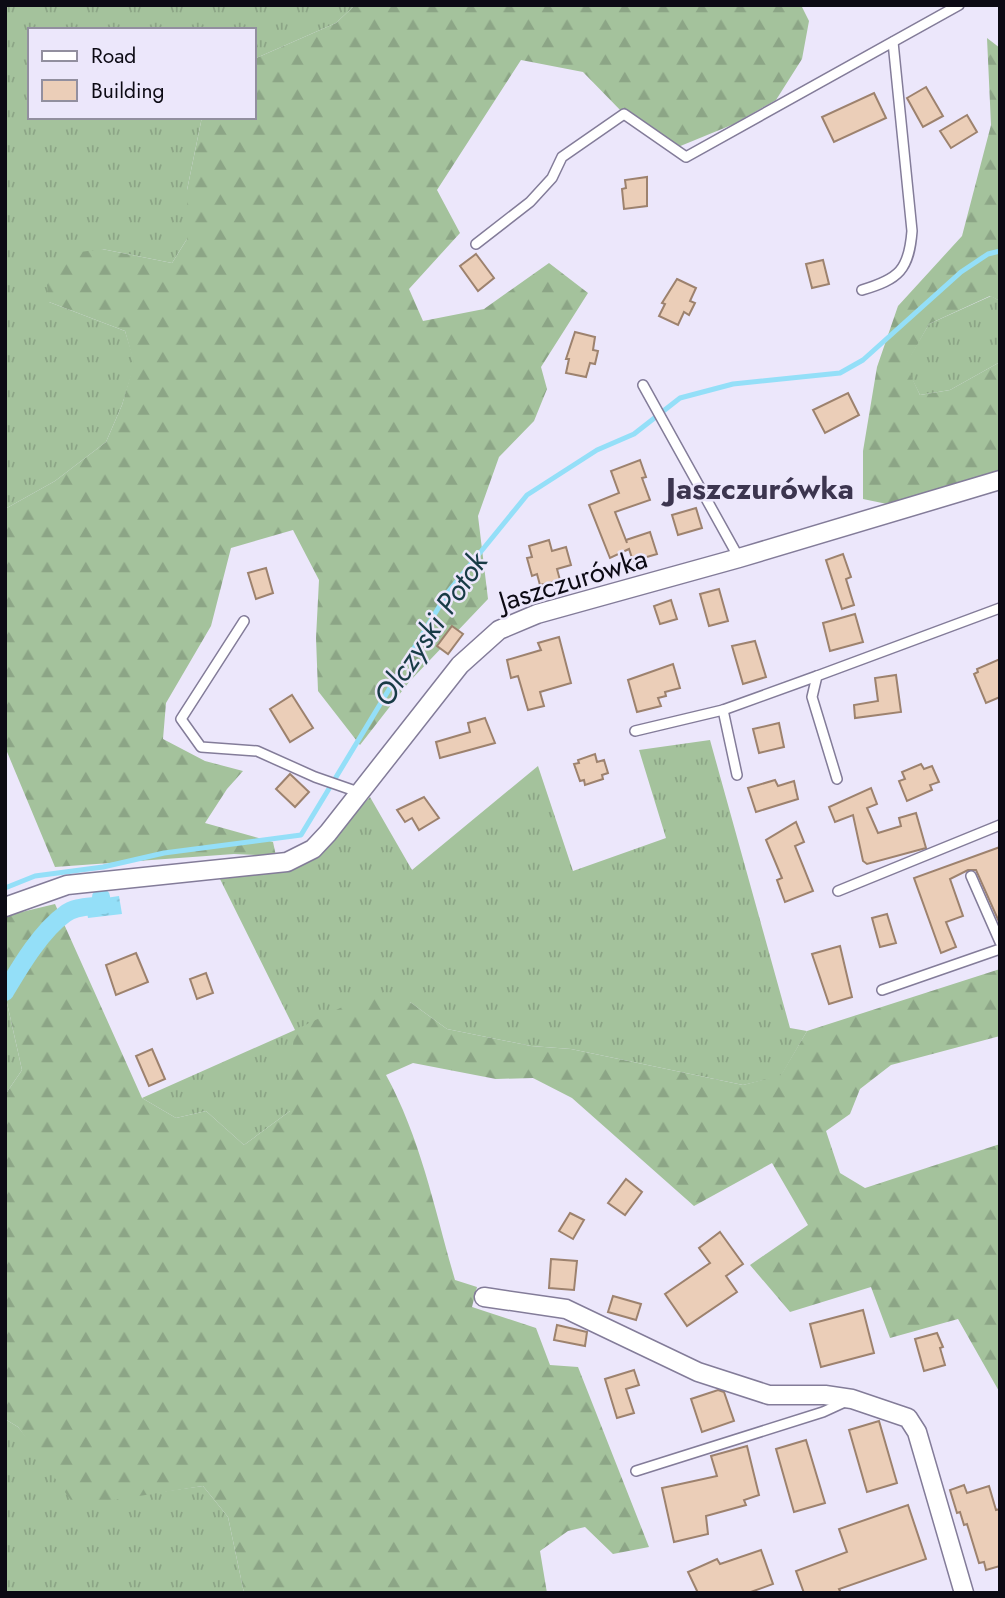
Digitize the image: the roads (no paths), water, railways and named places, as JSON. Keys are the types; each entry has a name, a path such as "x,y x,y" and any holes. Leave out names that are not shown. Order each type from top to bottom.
{"street":[{"name":"Jaszczurówka","path":"5,907 66,885 287,862 313,849 361,793 460,665 499,630 537,614 739,558 1000,480"},
{"path":"484,1297 566,1309 698,1372 769,1395 825,1395 852,1399 908,1418 917,1432 964,1593"}],"lane":[{"path":"477,244 530,202 552,178 562,157 624,114 686,157 959,5"},
{"path":"862,290 890,282 910,257 912,231 893,42"},
{"path":"643,385 739,558"},
{"path":"635,731 723,710 1000,608"},
{"path":"244,621 181,719 201,747 257,751 315,778 361,793"},
{"path":"817,676 813,697 837,779"},
{"path":"723,710 737,775"},
{"path":"838,891 1000,825"},
{"path":"971,876 1000,942"},
{"path":"882,990 1000,949"},
{"path":"636,1471 823,1412 852,1399"}],"water":[{"path":"119,896 122,914 88,918 85,901"}],"waterway":[{"name":"Olczyski Potok","path":"5,888 35,876 103,867 164,853 301,835 448,592 527,495 597,450 634,434 680,398 733,384 840,373 863,360 961,272 988,254 1000,251"},
{"path":"5,992 32,950 56,921 73,909 102,905 101,897"}],"district":[{"name":"Jaszczurówka","path":"760,488"}]}
